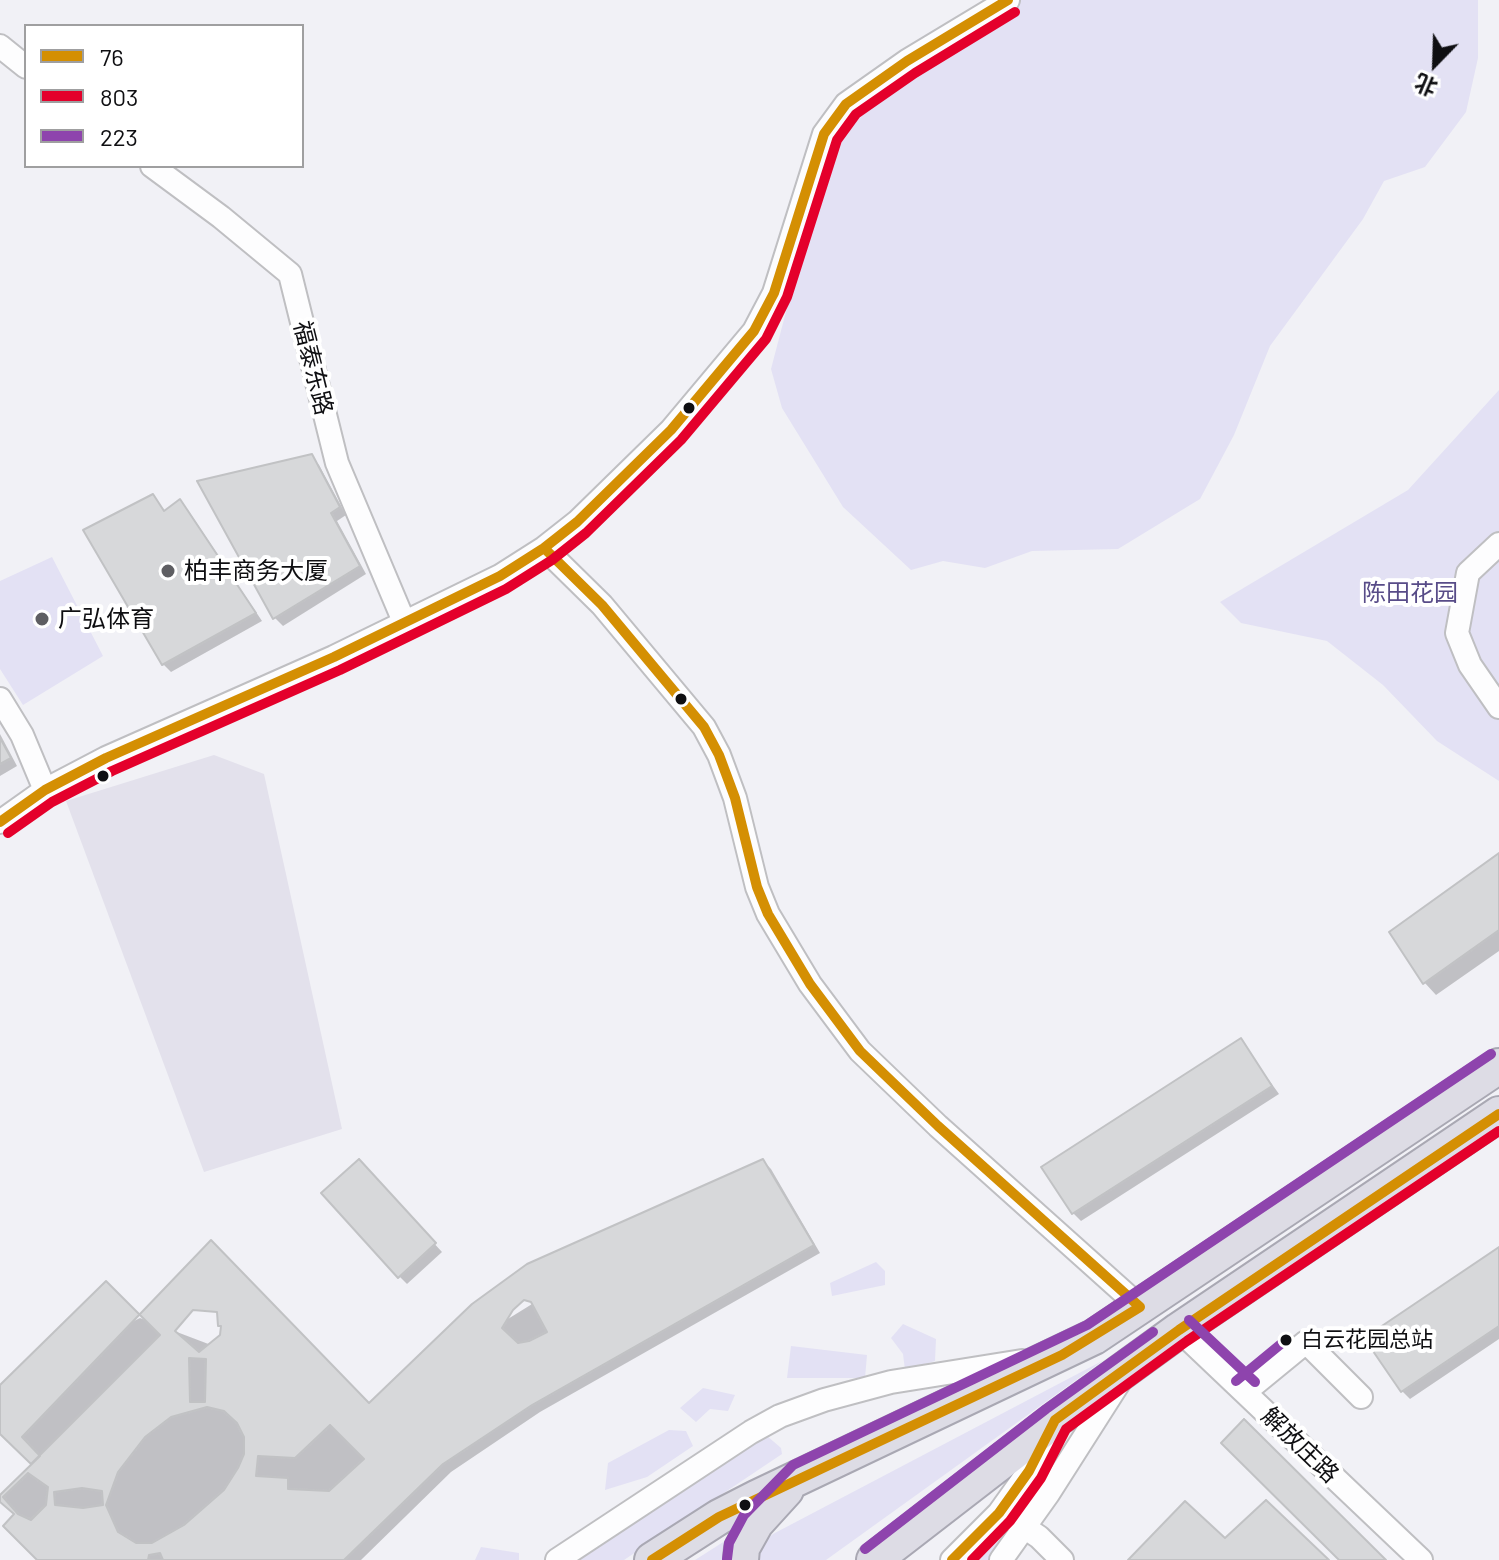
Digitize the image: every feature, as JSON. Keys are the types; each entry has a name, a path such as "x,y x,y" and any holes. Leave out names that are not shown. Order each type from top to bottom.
{"highway":[{"path":"652,1560 719,1517 801,1476 1062,1355 1140,1307 1499,1066"},
{"path":"874,1560 1055,1420 1179,1330 1499,1114"},
{"path":"741,1560 742,1548 756,1523 801,1476"}],"street":[{"path":"0,822 45,790 106,758 405,624 500,576 577,522 671,430 754,331 774,293 824,134 846,104 907,61 1008,0"},
{"path":"0,46 24,65"},
{"name":"福泰东路","path":"155,168 290,274 337,463 405,624"},
{"path":"1499,544 1468,573 1457,633 1470,665 1499,707"},
{"path":"544,548 602,605 704,727 719,755 735,798 757,887 768,914 810,984 860,1051 938,1126 1140,1307"},
{"path":"0,699 22,735 45,790"},
{"name":"解放庄路","path":"1179,1330 1421,1560"},
{"path":"1245,1392 1306,1342 1361,1397"},
{"path":"557,1560 751,1432 798,1408 891,1382 1062,1355"},
{"path":"1001,1560 1026,1527 1128,1368"},
{"path":"952,1560 999,1513 1029,1471 1055,1420"},
{"path":"999,1513 1026,1527 1062,1560"}],"shaded area":[{"path":"214,755 264,774 342,1129 204,1172 66,801"}],"green space":[{"path":"1019,0 1478,0 1478,58 1466,112 1425,167 1384,181 1363,219 1270,346 1234,435 1200,499 1118,549 1032,551 985,568 943,561 911,570 843,507 782,408 771,369 827,155 865,111 911,67"},
{"name":"陈田花园","path":"1499,390 1499,781 1437,741 1383,685 1327,641 1241,623 1220,602 1408,490"},
{"name":"广弘体育","path":"52,557 103,656 23,705 0,669 0,581"},
{"path":"876,1262 885,1271 885,1285 832,1296 830,1283"},
{"path":"903,1324 936,1339 935,1361 905,1370 903,1354 891,1338"},
{"path":"791,1346 867,1355 865,1378 787,1378"},
{"path":"1104,1360 826,1560 757,1560 762,1544 773,1534"},
{"path":"703,1388 735,1395 728,1411 710,1409 696,1422 680,1408"},
{"path":"669,1430 686,1431 693,1446 647,1477 605,1490 608,1463"},
{"path":"766,1435 781,1448 782,1454 624,1560 580,1560"},
{"path":"1046,1462 1053,1463 1059,1470 1033,1513 1018,1516 1016,1507"},
{"path":"999,1532 1003,1537 988,1560 973,1560"},
{"path":"728,1539 728,1560 695,1560"},
{"path":"481,1547 519,1553 519,1560 475,1560"}],"building":[{"path":"312,454 340,507 331,513 360,566 273,619 197,481"},
{"name":"柏丰商务大厦","path":"153,494 164,511 180,499 256,613 162,665 83,530"},
{"path":"0,738 11,758 0,764"},
{"path":"1499,853 1499,930 1423,984 1389,932"},
{"path":"1241,1038 1272,1086 1072,1214 1041,1167"},
{"path":"359,1159 436,1243 398,1278 321,1193"},
{"path":"763,1159 814,1245 532,1405 443,1464 344,1560 37,1560 3,1526 14,1514 0,1502 0,1495 40,1456 22,1437 211,1240 369,1403 472,1304 527,1264"},
{"path":"1499,1247 1499,1326 1401,1392 1364,1338"},
{"path":"106,1281 160,1335 31,1464 0,1434 0,1385"},
{"path":"524,1300 531,1302 547,1332 518,1343 502,1328 513,1310"},
{"path":"193,1310 217,1312 218,1326 221,1326 220,1335 199,1352 175,1331"},
{"path":"189,1358 206,1359 205,1402 190,1402"},
{"path":"207,1407 224,1411 237,1423 244,1437 244,1454 224,1490 184,1525 152,1543 136,1543 118,1532 106,1505 118,1472 145,1437 171,1417"},
{"path":"1244,1419 1386,1560 1339,1560 1221,1443"},
{"path":"330,1425 364,1459 329,1491 288,1489 288,1478 256,1476 258,1456 295,1458"},
{"path":"28,1473 48,1487 46,1505 31,1520 18,1514 3,1497"},
{"path":"82,1488 102,1491 103,1505 83,1508 55,1505 54,1492"},
{"path":"1266,1500 1329,1560 1128,1560 1185,1501 1225,1538"},
{"path":"160,1553 163,1560 148,1560 149,1555"}],"transit line":[{"name":"76","path":"0,822 45,790 106,758 334,657 500,576 577,522 671,430 754,331 774,293 824,134 846,104 907,61 1008,0"},
{"name":"803","path":"8,833 52,802 112,771 340,670 506,589 552,560 586,533 681,440 766,339 787,297 837,140 856,114 915,73 1015,12"},
{"name":"76","path":"544,548 602,605 704,727 719,755 735,798 757,887 768,914 810,984 860,1051 938,1126 1140,1307 1062,1355 719,1517 652,1560"},
{"name":"223","path":"727,1559 729,1543 744,1515 793,1465 1087,1325 1491,1054"},
{"name":"76","path":"952,1560 999,1513 1029,1471 1055,1420 1179,1330 1499,1114"},
{"name":"803","path":"972,1560 1010,1521 1041,1478 1066,1429 1187,1341 1499,1131"},
{"name":"223","path":"1189,1320 1255,1382"},
{"name":"223","path":"865,1549 1046,1409 1153,1332"},
{"name":"223","path":"1236,1381 1287,1339"}],"place":[{"name":"柏丰商务大厦","path":"168,571"},
{"name":"广弘体育","path":"42,619"},
{"name":"白云花园总站","path":"1286,1340"}]}
